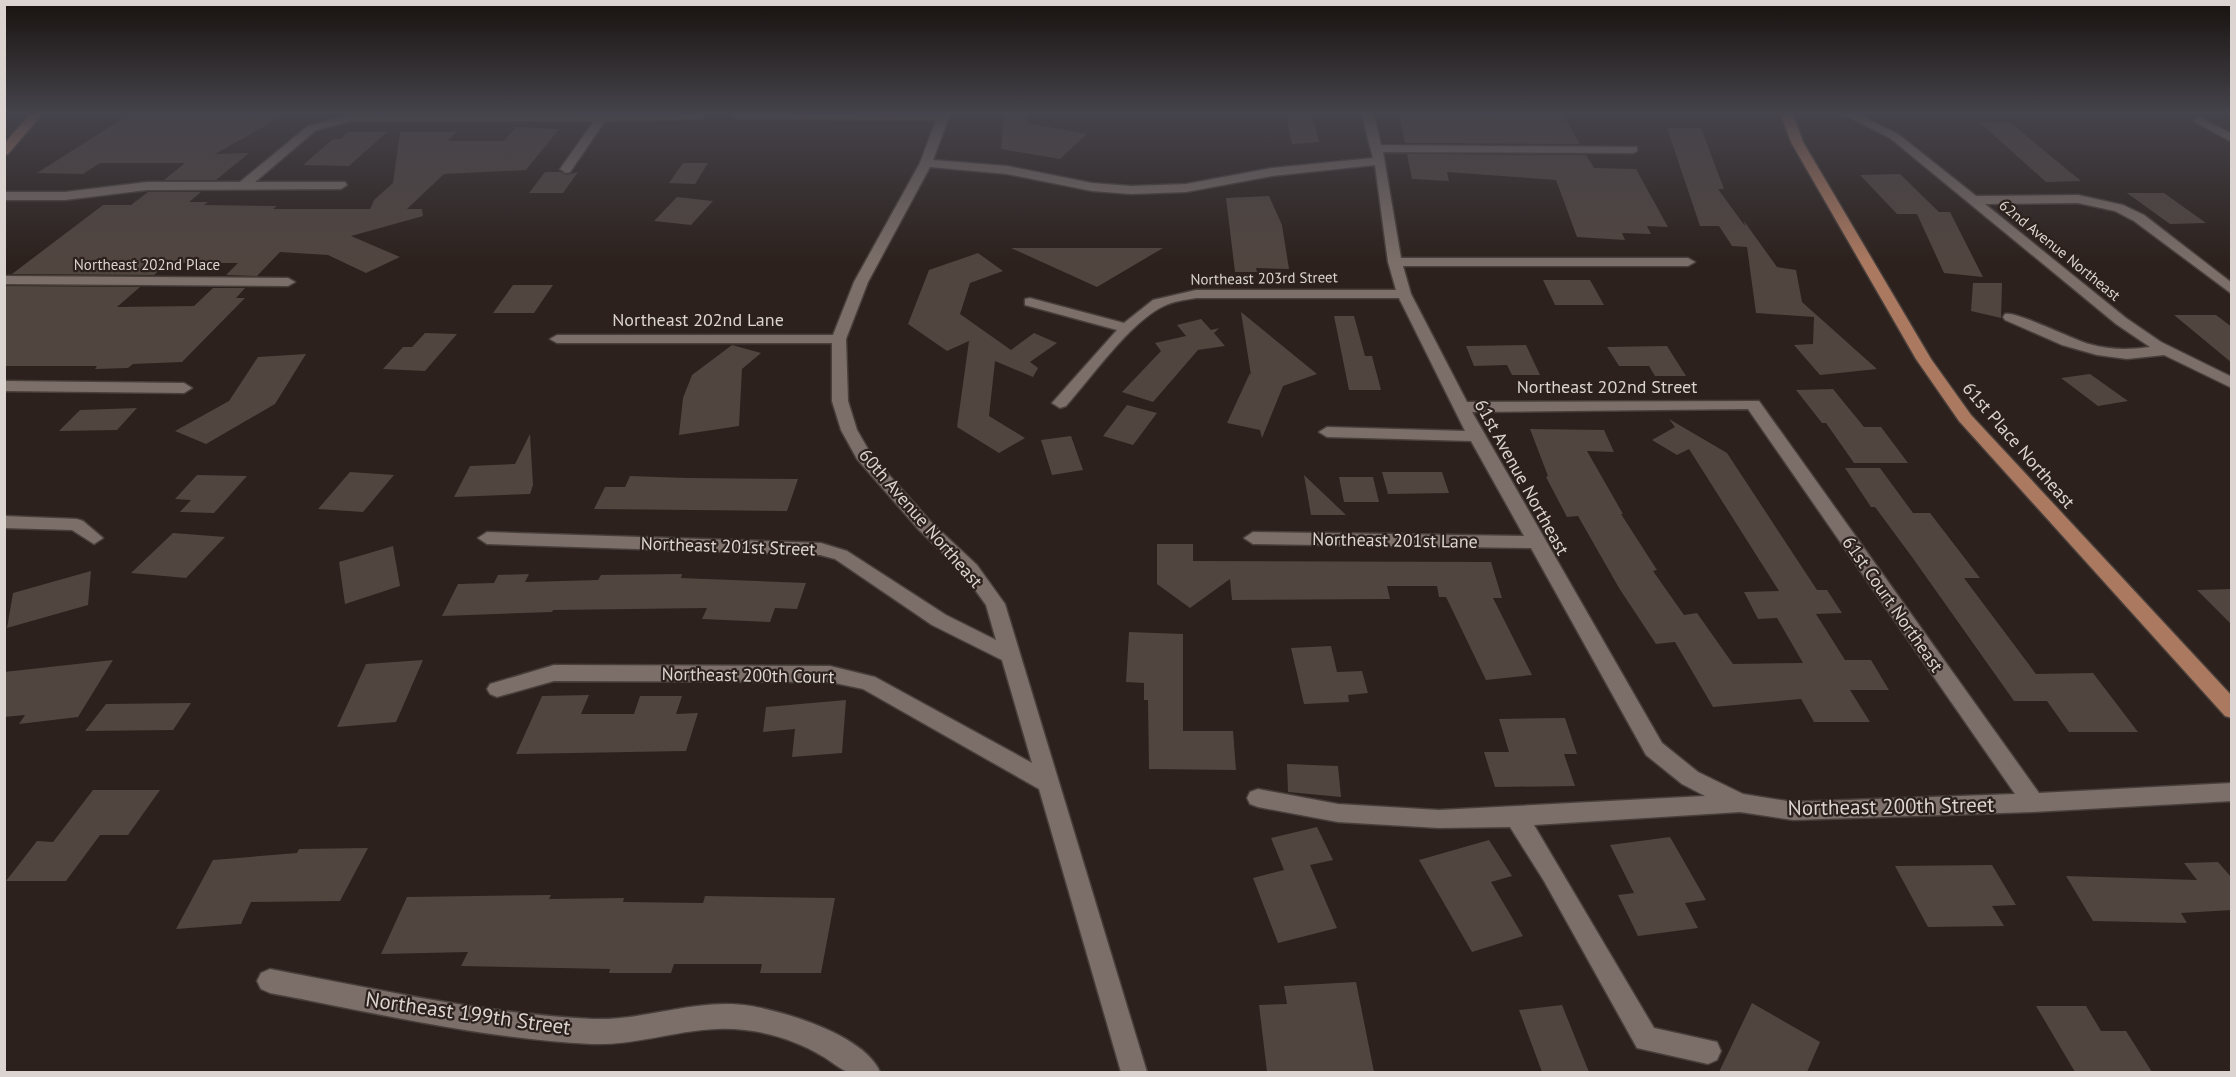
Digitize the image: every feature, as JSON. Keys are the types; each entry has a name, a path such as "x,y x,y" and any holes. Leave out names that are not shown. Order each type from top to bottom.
{"main road":[{"name":"61st Place Northeast","path":"1809,162 1924,359 1965,418 2232,710"}],"street":[{"path":"245,184 271,162"},
{"path":"566,169 571,162"},
{"path":"926,163 1007,170 1092,187 1131,190 1185,188 1333,162"},
{"name":"61st Avenue Northeast","path":"1380,162 1395,262 1404,294 1476,436 1654,749 1690,778 1740,802"},
{"name":"62nd Avenue Northeast","path":"1926,162 2121,321 2165,350 2232,383"},
{"name":"60th Avenue Northeast","path":"926,163 861,282 839,339 840,402 854,439 865,459 925,526 970,569 995,604 1134,1072"},
{"path":"4,196 65,196 147,186 341,184"},
{"path":"1973,200 2078,199 2119,208 2139,218 2232,290"},
{"path":"1395,262 1689,262"},
{"name":"Northeast 202nd Place","path":"4,280 288,282"},
{"name":"Northeast 203rd Street","path":"1060,403 1149,306 1171,297 1196,294 1404,294"},
{"path":"1030,302 1127,328"},
{"path":"2010,317 2036,329 2106,352 2127,354 2165,350"},
{"name":"Northeast 202nd Lane","path":"557,339 839,339"},
{"path":"4,386 184,388"},
{"name":"Northeast 202nd Street","path":"1461,407 1753,404"},
{"name":"61st Court Northeast","path":"1753,404 2033,803"},
{"path":"1327,432 1476,436"},
{"path":"4,522 55,522 78,525 93,538"},
{"name":"Northeast 201st Street","path":"488,538 821,549 841,555 939,620 1011,656"},
{"name":"Northeast 201st Lane","path":"1253,538 1536,542"},
{"name":"Northeast 200th Court","path":"497,689 554,673 830,674 868,682 1046,782"},
{"name":"Northeast 200th Street","path":"1258,798 1338,813 1439,819 1516,817 1740,802 1793,811 2033,803 2232,792"},
{"path":"1516,817 1552,874 1646,1039 1708,1051"},
{"name":"Northeast 199th Street","path":"270,981 501,1022 556,1028 616,1031 730,1016 816,1037 850,1056 867,1072"}],"building":[{"path":"54,162 238,162 216,180 164,180 185,163 100,163 83,174 37,173"},
{"path":"306,162 353,162 349,166 303,165"},
{"path":"396,162 532,162 526,170 444,174 407,209 422,209 423,216 351,236 400,257 366,273 328,255 280,252 257,276 226,275 238,263 167,263 154,275 12,274 103,205 131,205 148,192 201,192 189,202 208,202 204,205 277,206 273,209 370,209 374,200 393,183"},
{"path":"1409,162 1590,162 1594,168 1636,169 1668,227 1647,226 1651,234 1622,233 1625,240 1577,237 1556,180 1447,172 1449,181 1412,179"},
{"path":"1679,162 1714,162 1724,189 1718,189 1745,226 1744,221 1777,267 1796,270 1802,302 1877,369 1820,375 1794,345 1813,344 1814,317 1756,313 1747,247 1732,246 1719,226 1700,226"},
{"path":"2024,162 2058,162 2081,181 2046,182"},
{"path":"683,163 708,163 695,184 669,183"},
{"path":"545,172 561,172 567,175 578,172 563,193 529,193"},
{"path":"1900,174 1939,212 1950,212 1983,277 1944,273 1917,214 1897,214 1860,175"},
{"path":"2127,193 2164,193 2206,223 2170,224"},
{"path":"1269,196 1282,225 1289,269 1256,268 1257,272 1235,272 1226,198"},
{"path":"677,197 713,201 691,225 654,221"},
{"path":"1011,248 1163,248 1097,287"},
{"path":"978,253 1003,271 970,283 960,314 1011,350 1034,333 1057,343 1030,362 1038,368 1033,377 995,361 989,416 1025,438 999,453 957,427 969,341 947,351 908,324 929,270"},
{"path":"1543,280 1590,280 1604,305 1555,305"},
{"path":"1973,283 2002,283 2001,318 1971,311"},
{"path":"513,285 553,285 534,313 493,313"},
{"path":"4,286 140,287 117,307 194,306 213,288 245,288 236,298 245,298 182,362 133,364 128,368 95,369 97,366 4,366"},
{"path":"1241,312 1317,374 1283,386 1262,438 1260,430 1227,423 1250,373 1251,375"},
{"path":"2174,315 2216,315 2232,327 2232,363"},
{"path":"1334,316 1354,316 1365,356 1372,356 1381,390 1349,390"},
{"path":"1201,319 1211,330 1219,328 1214,333 1225,346 1198,350 1153,402 1122,392 1161,351 1155,343 1186,336 1177,325"},
{"path":"425,333 457,334 425,371 383,369 403,347 412,347"},
{"path":"732,345 761,353 742,369 739,426 679,435 683,398 692,375"},
{"path":"1526,345 1540,375 1512,375 1507,365 1474,366 1466,346"},
{"path":"1667,346 1686,376 1655,376 1649,366 1619,366 1607,347"},
{"path":"306,354 275,404 206,444 175,431 229,401 258,357"},
{"path":"2090,374 2128,401 2098,406 2061,378"},
{"path":"1833,389 1864,427 1881,427 1908,463 1854,463 1826,423 1822,423 1796,390"},
{"path":"1127,405 1157,413 1133,445 1103,436"},
{"path":"137,408 117,430 59,431 80,410"},
{"path":"1669,419 1727,453 1817,590 1827,590 1842,613 1816,614 1845,660 1871,660 1889,690 1850,690 1870,722 1814,722 1801,699 1713,707 1675,642 1656,644 1619,588 1578,516 1567,517 1546,477 1548,476 1530,429 1604,430 1614,452 1587,451 1623,514 1621,514 1657,570 1653,571 1684,615 1697,613 1733,664 1803,663 1777,618 1758,619 1744,592 1779,591 1689,449 1677,455 1652,440 1675,427"},
{"path":"530,434 533,485 530,494 454,497 470,466 515,464"},
{"path":"1071,436 1083,470 1052,475 1041,440"},
{"path":"1845,468 1880,468 1913,513 1930,513 1980,578 1964,578 2036,674 2093,673 2138,732 2069,732 2047,701 2014,701 1912,557 1875,507 1871,507"},
{"path":"350,472 394,475 363,512 318,509"},
{"path":"1382,472 1442,472 1449,493 1388,494"},
{"path":"197,475 247,476 214,513 180,512 191,500 175,499"},
{"path":"1304,475 1346,515 1311,515"},
{"path":"630,476 798,479 787,511 594,509 605,487 625,487"},
{"path":"1339,477 1373,477 1379,502 1344,502"},
{"path":"173,533 225,537 186,578 131,573"},
{"path":"1157,544 1193,544 1193,561 1491,562 1502,598 1493,598 1532,675 1486,680 1446,597 1439,597 1437,586 1387,586 1390,599 1232,600 1230,579 1190,608 1157,584"},
{"path":"393,546 400,586 345,604 339,562"},
{"path":"91,571 88,605 7,628 13,593"},
{"path":"529,574 525,582 598,580 601,575 682,574 681,578 806,583 797,609 775,608 770,622 702,619 707,608 553,610 552,612 442,616 458,584 494,583 498,575"},
{"path":"2232,589 2232,625 2197,590"},
{"path":"1129,632 1183,634 1183,731 1233,731 1236,770 1149,769 1148,700 1144,700 1144,683 1126,682"},
{"path":"1331,646 1337,672 1362,671 1368,693 1348,695 1349,702 1304,704 1291,648"},
{"path":"113,660 78,717 19,724 25,715 4,717 4,672"},
{"path":"423,660 396,722 337,727 366,664"},
{"path":"589,695 581,714 634,714 640,696 682,696 676,714 698,713 686,751 516,754 542,696"},
{"path":"846,700 842,753 792,757 795,729 763,732 766,707"},
{"path":"191,703 173,730 85,731 106,704"},
{"path":"1565,718 1577,754 1564,754 1575,786 1495,787 1484,752 1509,752 1499,719"},
{"path":"1287,764 1338,766 1341,797 1288,792"},
{"path":"93,790 160,790 128,835 100,835 66,881 6,881 37,841 53,842"},
{"path":"1317,827 1333,860 1310,865 1337,928 1278,943 1253,878 1284,870 1271,838"},
{"path":"1670,837 1706,900 1685,903 1698,928 1638,936 1618,895 1634,893 1610,845"},
{"path":"1489,840 1512,876 1491,882 1523,936 1472,952 1419,860"},
{"path":"368,848 340,901 251,902 241,924 176,929 213,860 297,853 299,849"},
{"path":"2218,862 2232,878 2232,910 2181,913 2187,923 2093,921 2066,876 2197,880 2184,863"},
{"path":"1992,865 2016,905 1992,906 2004,926 1928,927 1895,866"},
{"path":"551,895 549,899 624,898 623,902 703,903 705,896 835,898 821,973 760,973 762,964 674,964 671,973 609,973 610,969 461,966 468,952 381,954 407,897"},
{"path":"1356,982 1374,1072 1267,1072 1259,1005 1287,1004 1284,986"},
{"path":"1752,1003 1820,1042 1807,1072 1719,1072"},
{"path":"1562,1005 1589,1072 1542,1072 1519,1010"},
{"path":"2036,1006 2086,1006 2101,1031 2126,1031 2152,1072 2075,1072"}]}
